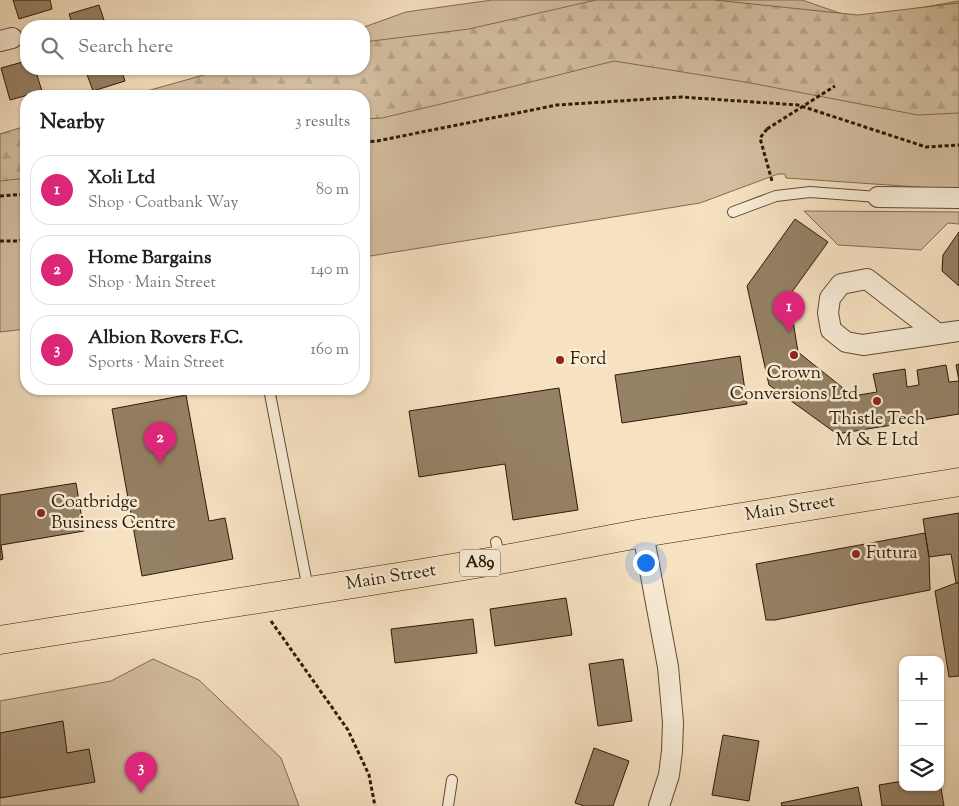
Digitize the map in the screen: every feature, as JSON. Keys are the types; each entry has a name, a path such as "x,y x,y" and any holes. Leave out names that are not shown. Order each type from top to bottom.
{"main road":[{"name":"Main Street","path":"0,640 308,591 498,551 642,533 959,482"}],"street":[{"path":"878,197 959,198"},
{"path":"938,334 867,279 841,284 830,298 828,313 832,330 846,342 863,345 959,331"},
{"path":"642,533 668,666 673,722 669,775 659,806"}],"lane":[{"path":"734,212 776,196 810,192 878,197"},
{"path":"271,395 308,591"},
{"path":"448,806 452,780"}],"path":[{"path":"776,196 760,138 767,128 835,86"},
{"path":"370,142 557,105 681,97 798,105 926,147 959,145"},
{"path":"0,196 20,194"},
{"path":"0,240 20,240"},
{"path":"255,600 348,730 369,775 375,806"}],"green space":[{"path":"492,0 802,0 857,19 959,1 959,188 947,189 786,178 785,174 778,174 700,203 370,256 370,90 209,90 320,75 370,75 370,25 406,12"},
{"path":"596,0 714,0 858,15 959,3 959,113 918,115 745,82 614,61 382,118 370,119 370,90 150,90 204,75 370,75 370,41 469,29"},
{"path":"20,128 20,179 0,181 0,134"},
{"path":"20,137 20,330 0,332 0,142"},
{"path":"804,211 959,212 959,224 948,223 921,250 838,245"},
{"path":"153,659 199,680 281,758 299,806 0,806 0,701 111,681"}],"building":[{"path":"13,0 50,0 52,9 19,19"},
{"path":"99,5 104,20 71,20 69,14"},
{"path":"20,63 20,75 37,75 42,90 20,90 20,97 10,100 1,68"},
{"path":"87,75 123,75 125,81 93,90"},
{"path":"795,219 828,242 789,296 798,352 853,396 877,392 873,374 905,369 907,387 919,385 917,370 946,365 949,382 959,381 959,414 837,434 769,385 747,286"},
{"path":"959,232 959,286 942,271 943,255"},
{"path":"740,356 747,404 622,423 615,375"},
{"path":"959,364 959,381 956,365"},
{"path":"559,388 578,510 513,520 505,464 419,477 409,411"},
{"path":"186,395 209,521 225,518 233,559 142,576 112,409"},
{"name":"Coatbridge Business Centre","path":"76,483 84,531 1,545 3,559 0,560 0,495"},
{"path":"959,513 959,583 956,583 951,554 929,557 923,519"},
{"path":"925,533 929,557 930,590 775,620 766,620 756,564"},
{"path":"959,583 959,676 949,677 935,591"},
{"path":"566,598 572,635 495,646 490,609"},
{"path":"473,619 477,653 395,663 391,629"},
{"path":"623,659 632,721 598,726 589,664"},
{"path":"63,721 67,753 89,749 95,782 0,798 0,733"},
{"path":"723,735 759,741 749,801 712,795"},
{"path":"594,748 629,761 613,806 584,806 575,803"},
{"path":"899,782 899,791 942,791 944,806 882,806 879,785"},
{"path":"858,787 862,806 782,806 781,803"}],"place":[{"name":"Xoli Ltd","path":"789,332"},
{"name":"Crown Conversions Ltd","path":"794,355"},
{"name":"Ford","path":"560,360"},
{"name":"Thistle Tech M & E Ltd","path":"877,401"},
{"name":"Home Bargains","path":"160,463"},
{"name":"Coatbridge Business Centre","path":"41,513"},
{"name":"Futura","path":"856,554"},
{"name":"Albion Rovers F.C.","path":"141,793"}]}
